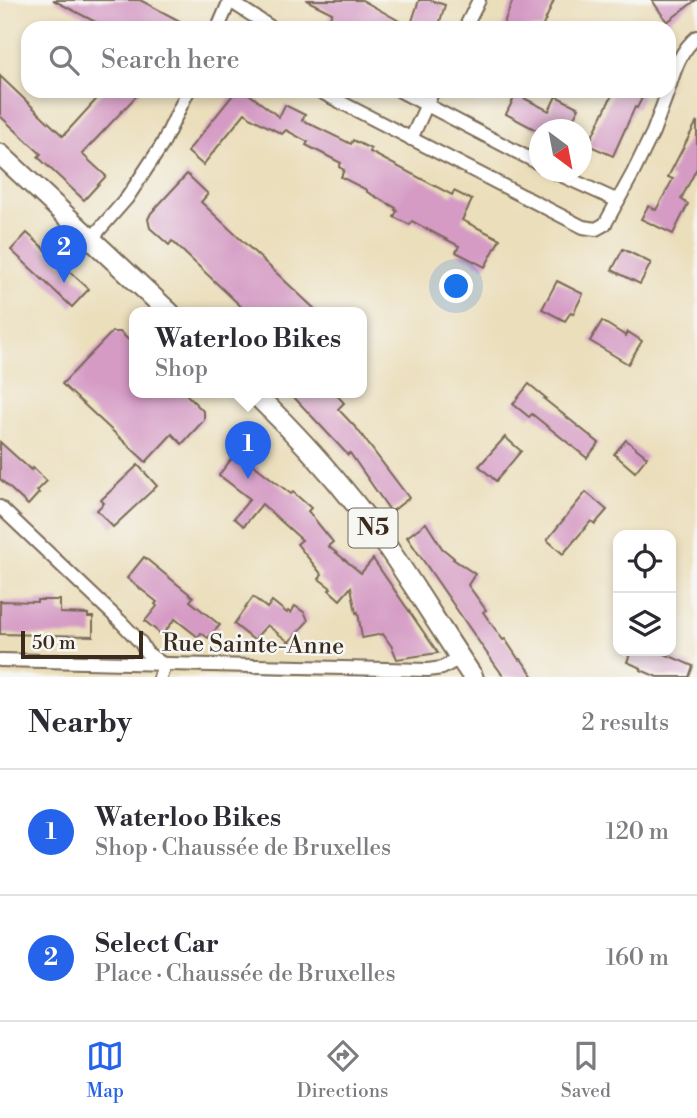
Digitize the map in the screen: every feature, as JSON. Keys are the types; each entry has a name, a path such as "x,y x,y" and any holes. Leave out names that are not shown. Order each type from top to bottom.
{"main road":[{"path":"0,154 164,307"},
{"name":"N5","path":"259,398 320,461 369,522 473,677"}],"street":[{"path":"468,21 479,0"},
{"path":"221,21 230,1 261,21"},
{"path":"676,65 684,50 697,37"},
{"path":"92,238 127,198 155,156 185,98"},
{"path":"332,98 583,227 596,229 605,224 618,201 653,132 666,98"},
{"path":"414,98 529,158"},
{"path":"411,139 429,98"},
{"path":"576,182 618,201"},
{"path":"0,507 120,621 162,671"},
{"name":"Rue Sainte-Anne","path":"0,660 162,671 428,670 442,667 460,658"}],"building":[{"path":"53,0 140,0 180,21 94,21"},
{"path":"306,0 362,0 399,21 328,21 332,13"},
{"path":"419,0 445,5 440,21 412,21"},
{"path":"513,0 554,0 545,21 505,21"},
{"path":"652,0 696,0 668,21"},
{"path":"0,76 63,136 98,98 134,98 82,154 106,176 84,200 38,157 41,154 0,116"},
{"path":"230,98 254,98 279,117 285,105 305,115 302,120 351,144 353,140 371,149 370,152 452,195 454,191 472,200 462,220 500,239 485,267 456,252 459,246 412,221 410,225 394,217 396,208 341,177 344,170 339,167 341,163 306,145 308,142 286,130 282,134 245,113 203,165 188,152"},
{"path":"514,98 524,98 549,111 555,98 579,108 573,119 529,119 529,126 506,114"},
{"path":"611,98 642,98 637,108 635,107 613,156 592,147 592,137"},
{"path":"697,121 697,168 681,199 688,204 673,234 641,219 648,206 656,210 673,179 668,177"},
{"path":"187,174 208,194 201,202 313,307 242,307 172,241 169,245 150,228 148,219"},
{"path":"27,233 89,289 72,307 11,250"},
{"path":"623,249 651,263 640,284 612,270"},
{"path":"557,281 583,294 573,314 571,312 565,321 542,309"},
{"path":"602,321 626,336 628,332 642,341 628,364 590,341"},
{"path":"112,332 120,332 129,340 129,398 190,398 204,412 204,420 182,444 172,434 146,462 62,384"},
{"path":"529,384 599,443 587,458 532,414 529,417 513,404"},
{"path":"295,398 340,398 344,403 338,409 357,429 409,498 391,512 350,453 348,455"},
{"path":"505,437 521,451 496,481 479,466"},
{"path":"626,440 647,457 635,472 614,454"},
{"path":"0,442 47,481 28,505 0,479"},
{"path":"237,452 311,508 308,511 333,542 328,546 361,573 373,559 438,653 397,659 383,634 362,638 351,587 340,600 329,590 331,588 319,579 322,575 297,544 302,540 262,504 244,526 234,518 250,499 219,475"},
{"path":"138,465 157,486 113,527 97,510 104,503 101,500"},
{"path":"586,492 607,510 595,524 591,521 563,554 547,540"},
{"path":"426,523 442,548 475,574 468,585 486,610 483,612 534,677 504,677 486,652 407,537"},
{"path":"144,557 193,597 190,601 220,625 208,638 201,633 198,637 175,619 162,635 145,621 157,606 157,602 127,578"},
{"path":"253,597 267,608 272,601 287,613 291,613 295,606 305,613 308,621 289,642 267,625 254,640 234,624"},
{"path":"60,600 60,613 88,614 88,617 93,617 93,636 0,634 0,601"},
{"path":"629,656 670,656 693,666 689,677 657,677 627,662"}],"place":[{"name":"Select Car","path":"64,283"},
{"name":"Waterloo Bikes","path":"248,479"}]}
